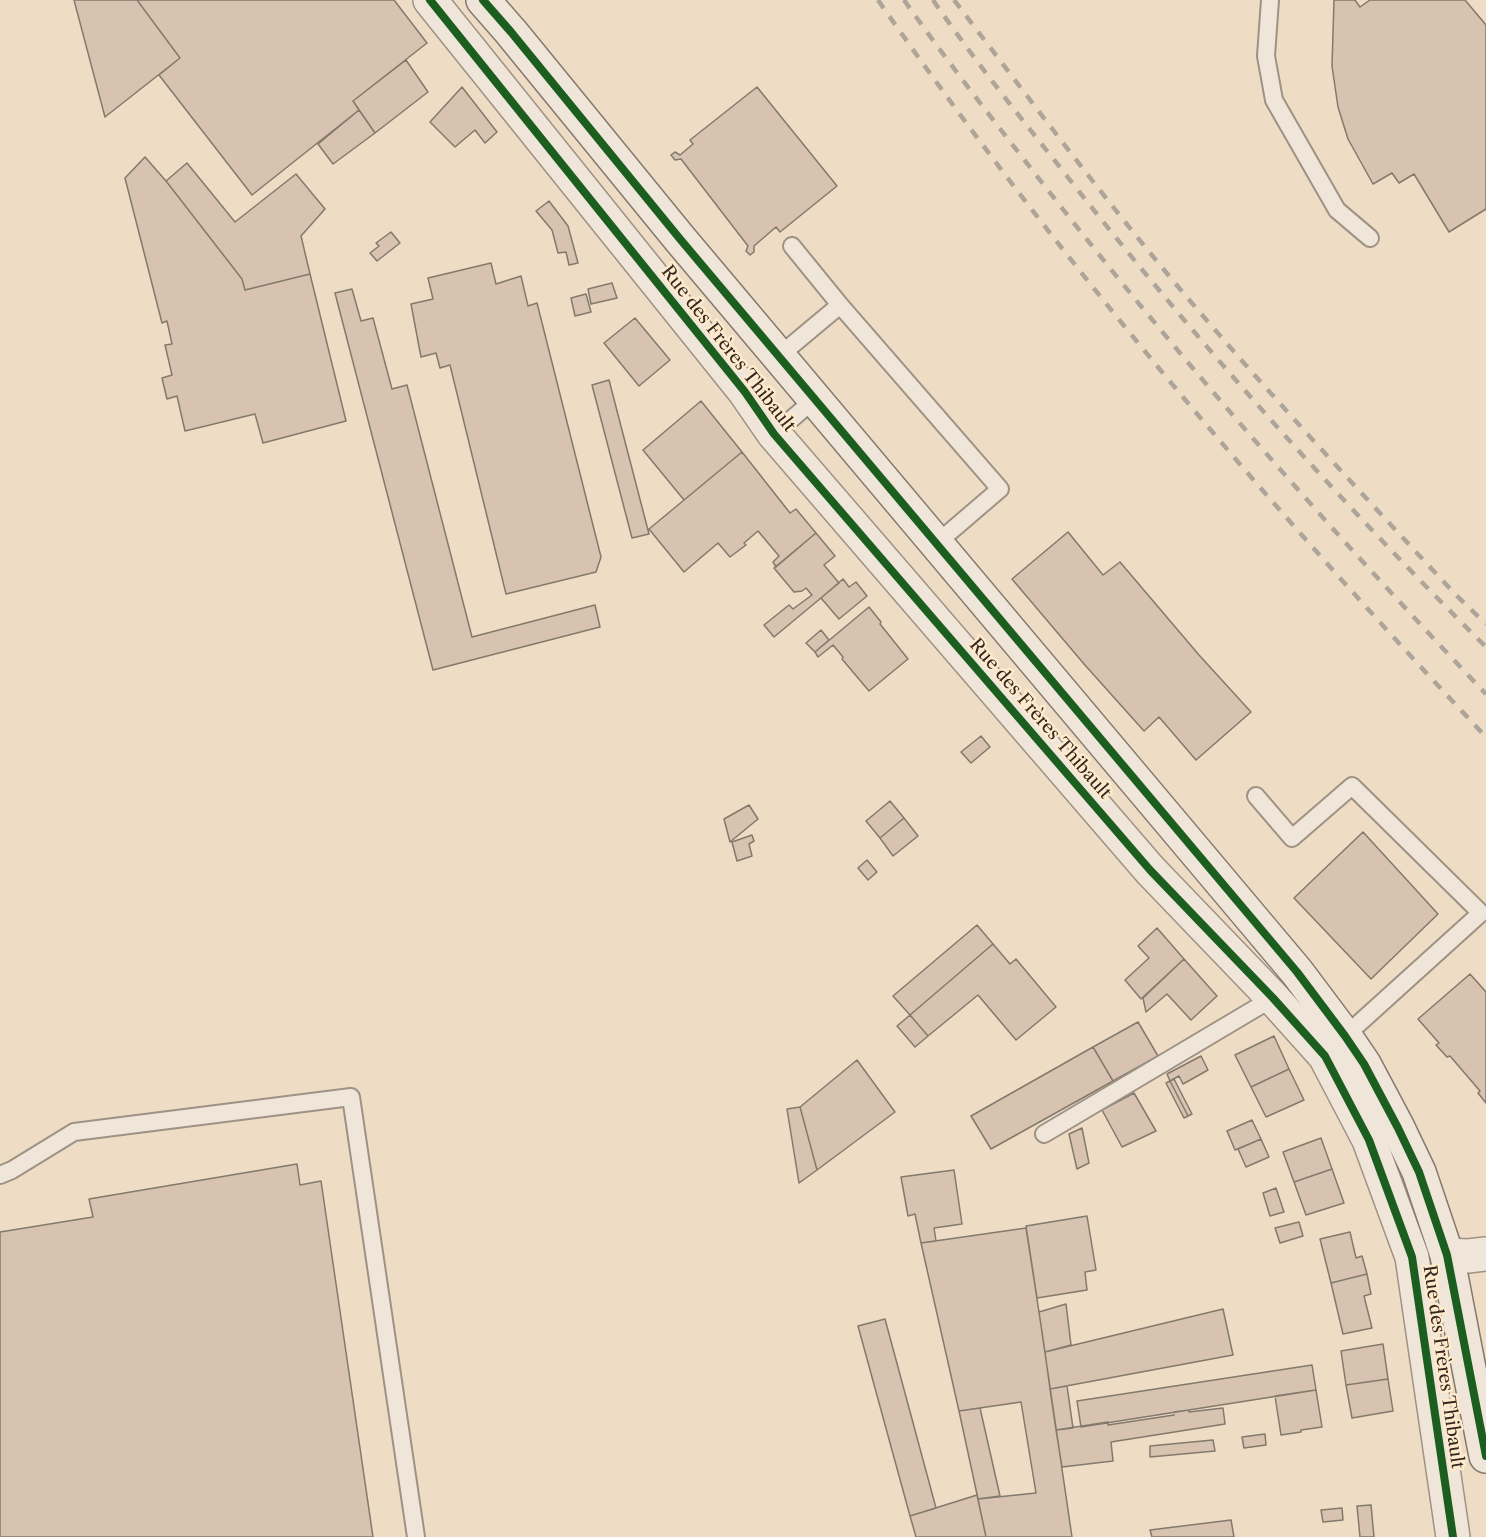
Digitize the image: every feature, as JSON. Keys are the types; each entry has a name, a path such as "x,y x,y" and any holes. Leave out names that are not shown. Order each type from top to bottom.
{"street":[{"name":"Rue des Frères Thibault","path":"430,0 745,392 774,434 1150,870 1274,998 1325,1056 1369,1140 1412,1257 1453,1537"},
{"name":"Rue des Frères Thibault","path":"483,0 1290,963 1345,1036 1364,1064 1419,1172 1447,1254 1486,1456"},
{"name":"Rue des Frères Thibault","path":"490,0 511,32"},
{"path":"552,150 584,122"},
{"path":"1447,1254 1468,1256 1486,1254"}],"lane":[{"path":"1270,0 1266,56 1274,100 1337,210 1370,238"},
{"path":"792,246 840,305 1000,489 937,543"},
{"path":"779,356 840,305"},
{"path":"774,434 816,399"},
{"path":"1256,796 1292,838 1352,786 1484,912 1345,1036"},
{"path":"1044,1134 1274,998"},
{"path":"0,1175 74,1132 351,1097 416,1537"},
{"path":"1422,1325 1460,1319"}],"building":[{"path":"74,0 137,0 180,58 105,117"},
{"path":"137,0 394,0 427,43 353,101 359,110 252,195 159,75 180,58"},
{"path":"1334,0 1355,0 1360,7 1370,0 1465,0 1486,25 1486,209 1449,232 1414,174 1399,183 1392,173 1373,184 1348,139 1338,107 1332,66"},
{"path":"406,60 428,92 375,133 353,101"},
{"path":"462,87 497,132 485,143 475,130 455,147 430,122"},
{"path":"757,87 837,186 780,232 776,227 754,246 754,252 750,255 746,251 748,246 681,159 675,160 671,155 675,152 680,155 693,144 690,140"},
{"path":"359,110 375,133 333,164 318,144"},
{"path":"145,157 242,279 245,290 310,274 346,421 263,443 255,414 185,431 177,396 167,399 162,378 172,375 165,345 172,344 167,321 162,323 125,178"},
{"path":"187,163 235,222 296,174 325,209 301,236 310,274 245,290 242,279 166,181"},
{"path":"549,201 568,226 578,263 569,265 566,252 558,253 552,230 536,211"},
{"path":"391,232 400,243 377,261 370,253 379,246 376,243"},
{"path":"491,263 496,284 521,276 528,306 537,303 601,557 596,572 506,594 450,365 440,368 436,353 421,357 411,304 433,299 428,278"},
{"path":"612,283 617,298 591,304 588,289"},
{"path":"352,289 361,321 373,318 392,389 407,385 472,637 595,605 600,627 433,670 335,293"},
{"path":"586,294 591,312 575,316 571,298"},
{"path":"635,318 670,360 639,386 604,343"},
{"path":"609,380 649,534 632,538 592,385"},
{"path":"701,401 742,452 684,500 643,450"},
{"path":"742,452 790,513 796,509 816,533 776,567 773,562 779,556 758,531 744,543 746,545 730,557 718,543 684,572 649,529"},
{"path":"1068,532 1103,575 1120,562 1251,712 1196,760 1159,717 1144,731 1012,579"},
{"path":"816,533 835,556 824,565 839,583 774,637 764,625 789,605 793,609 812,595 806,588 794,592 774,568"},
{"path":"843,579 849,587 856,582 867,596 839,619 821,598"},
{"path":"869,607 908,659 869,691 833,645 818,657 815,652"},
{"path":"821,630 829,640 815,652 806,643"},
{"path":"981,736 990,747 971,763 961,752"},
{"path":"890,801 904,818 880,838 866,821"},
{"path":"749,805 758,819 730,842 724,819"},
{"path":"904,818 918,836 893,856 880,838"},
{"path":"1363,832 1438,914 1371,979 1294,898"},
{"path":"752,835 754,841 749,844 752,856 737,861 732,842"},
{"path":"867,860 877,872 868,880 858,868"},
{"path":"977,925 993,944 910,1015 893,996"},
{"path":"1157,928 1184,959 1141,999 1125,980 1149,958 1138,946"},
{"path":"993,944 1010,964 1016,959 1056,1007 1016,1040 978,995 928,1036 910,1015"},
{"path":"1184,959 1217,996 1191,1020 1167,994 1146,1012 1143,998"},
{"path":"1470,974 1486,992 1486,1103 1478,1093 1480,1091 1450,1056 1447,1057 1436,1045 1439,1043 1418,1019"},
{"path":"910,1015 928,1036 915,1047 897,1026"},
{"path":"1138,1022 1158,1056 1113,1081 1093,1047"},
{"path":"1274,1036 1289,1069 1251,1087 1235,1055"},
{"path":"1093,1047 1113,1081 991,1149 971,1116"},
{"path":"1201,1056 1208,1070 1183,1084 1179,1076 1170,1081 1167,1074"},
{"path":"857,1060 895,1112 817,1170 800,1107"},
{"path":"1289,1069 1304,1100 1266,1117 1251,1087"},
{"path":"1174,1079 1192,1114 1188,1116 1170,1081"},
{"path":"1170,1081 1188,1116 1184,1118 1166,1083"},
{"path":"1134,1093 1156,1131 1122,1147 1102,1110"},
{"path":"800,1107 817,1170 799,1183 787,1109"},
{"path":"1252,1120 1261,1139 1235,1150 1227,1131"},
{"path":"1082,1128 1089,1163 1077,1169 1069,1134"},
{"path":"1321,1138 1332,1169 1294,1182 1283,1152"},
{"path":"1261,1139 1269,1157 1246,1167 1238,1149"},
{"path":"297,1164 300,1185 321,1181 373,1537 0,1537 0,1232 93,1217 89,1199"},
{"path":"1332,1169 1344,1203 1306,1215 1294,1182"},
{"path":"954,1170 962,1224 934,1228 936,1241 921,1243 915,1214 908,1216 901,1177"},
{"path":"1276,1188 1284,1212 1270,1216 1263,1193"},
{"path":"1087,1216 1096,1270 1085,1272 1087,1290 1037,1298 1026,1226"},
{"path":"1299,1222 1303,1236 1280,1243 1275,1228"},
{"path":"1026,1228 1072,1537 986,1537 978,1499 1036,1493 1021,1402 959,1411 921,1243"},
{"path":"1350,1232 1356,1258 1362,1256 1367,1274 1331,1283 1320,1239"},
{"path":"1367,1274 1371,1294 1364,1296 1372,1328 1343,1334 1331,1283"},
{"path":"1066,1304 1071,1345 1045,1352 1039,1312"},
{"path":"1223,1309 1233,1355 1050,1389 1045,1352"},
{"path":"885,1319 936,1508 910,1516 858,1326"},
{"path":"1383,1344 1388,1379 1346,1385 1341,1351"},
{"path":"1312,1365 1316,1390 1081,1427 1077,1401"},
{"path":"1388,1379 1393,1411 1352,1418 1346,1385"},
{"path":"1067,1386 1073,1428 1056,1430 1050,1389"},
{"path":"1316,1390 1322,1427 1281,1435 1275,1396"},
{"path":"980,1408 1000,1496 978,1499 959,1411"},
{"path":"1223,1408 1225,1424 1111,1442 1113,1461 1062,1467 1056,1430 1108,1422 1108,1425 1174,1415 1174,1412 1189,1410 1189,1412"},
{"path":"1265,1434 1266,1445 1244,1448 1242,1437"},
{"path":"1213,1440 1215,1451 1150,1457 1150,1446"},
{"path":"977,1495 986,1537 916,1537 910,1516"},
{"path":"1371,1505 1374,1537 1360,1537 1357,1506"},
{"path":"1342,1508 1343,1520 1323,1522 1321,1510"},
{"path":"1231,1520 1234,1537 1152,1537 1150,1530"}],"railway":[{"path":"878,0 1019,193 1169,380 1325,561 1486,737"},
{"path":"904,0 967,86 1086,239 1196,372 1310,503 1486,694"},
{"path":"933,0 979,63 1109,229 1212,353 1319,473 1486,647"},
{"path":"954,0 1093,182 1180,289 1316,443 1456,595 1486,624"}],"cycle path":[{"path":"430,0 745,392 774,434 1150,870 1273,998 1325,1056 1369,1140 1412,1257 1453,1537"},
{"path":"483,0 680,239 1297,972 1345,1036 1364,1064 1419,1172 1447,1255 1486,1456"}]}
